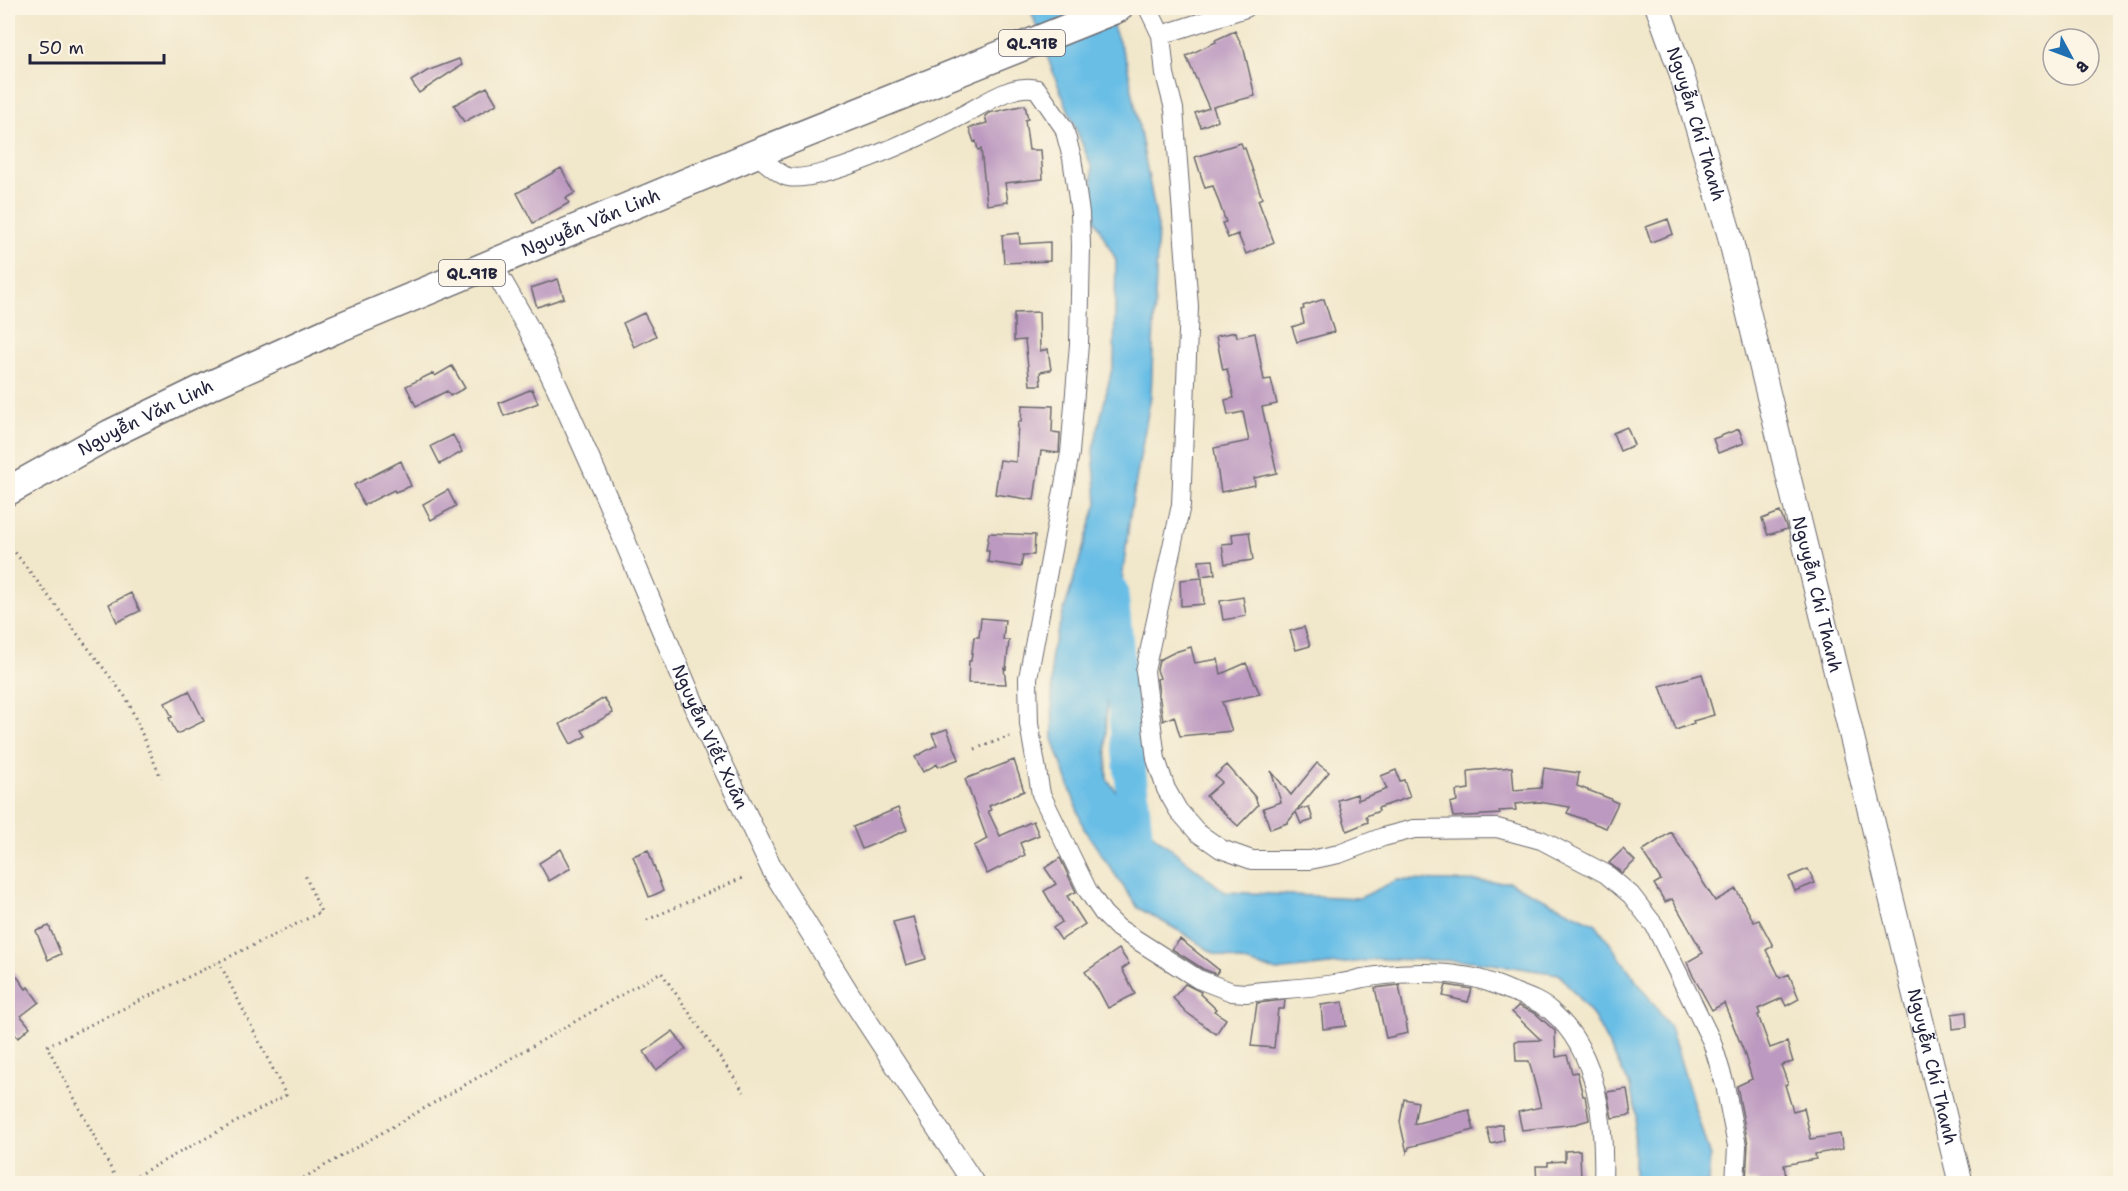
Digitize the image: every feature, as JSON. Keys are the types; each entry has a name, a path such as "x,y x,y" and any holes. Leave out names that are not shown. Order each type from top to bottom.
{"highway":[{"name":"Nguyễn Văn Linh","path":"8,491 110,434 333,330 755,154 1118,8"}],"main road":[{"name":"Nguyễn Chí Thanh","path":"1658,8 1680,69 1729,233 1961,1184"}],"street":[{"path":"1148,8 1161,35 1165,74 1174,109 1189,307 1181,505 1145,671 1156,759 1166,789 1178,810 1198,833 1221,849 1252,860 1310,860 1339,854 1414,828 1497,828 1541,840 1606,874 1631,895 1654,926 1712,1042 1725,1085 1737,1146 1735,1184"},
{"path":"1161,35 1246,8"},
{"path":"755,154 786,176 815,176 877,154 1010,92 1027,87 1037,89 1064,128 1072,158 1080,213 1081,246 1079,344 1070,453 1028,678 1029,724 1041,794 1088,891 1103,913 1118,928 1198,979 1232,992 1246,993 1341,983 1365,978 1441,974 1488,981 1532,999 1550,1010 1566,1026 1580,1045 1589,1066 1601,1124 1603,1184"},
{"name":"Nguyễn Viết Xuân","path":"492,265 530,331 557,387 694,705 772,869 849,994 974,1184"}],"path":[{"path":"8,543 127,699 161,777"},
{"path":"975,749 1022,732 1029,724"},
{"path":"219,962 286,1095 120,1184 47,1047 219,962 321,912 304,873"},
{"path":"647,920 742,878"},
{"path":"293,1184 661,972 744,1092"}],"water":[{"path":"1030,8 1106,8 1127,63 1158,227 1151,395 1130,515 1106,712 1107,779 1144,827 1225,892 1360,898 1397,880 1509,882 1596,924 1670,1027 1710,1157 1708,1183 1634,1183 1636,1115 1630,1086 1594,1017 1559,974 1472,961 1381,959 1277,971 1215,954 1138,908 1084,829 1053,739 1051,653 1097,503 1093,450 1114,360 1116,260 1094,218 1092,168 1054,75"}],"building":[{"path":"1235,31 1244,50 1255,96 1213,107 1218,120 1201,127 1195,113 1209,108 1186,56"},
{"path":"459,59 462,65 419,93 411,81 427,71"},
{"path":"487,87 497,104 464,122 454,105"},
{"path":"1025,105 1029,150 1041,150 1043,179 1005,183 1008,202 987,205 981,149 978,150 969,128 987,123 985,116 989,113"},
{"path":"1241,143 1245,148 1262,198 1258,200 1274,242 1246,254 1238,234 1228,238 1222,223 1226,222 1213,186 1205,188 1195,157"},
{"path":"561,168 575,193 566,198 569,203 533,223 517,193"},
{"path":"1668,219 1673,234 1651,242 1646,227"},
{"path":"1019,233 1020,244 1050,242 1050,261 1004,263 1002,235"},
{"path":"558,279 564,298 537,307 531,288"},
{"path":"1324,299 1334,332 1297,342 1292,327 1304,323 1301,310 1304,309 1303,306"},
{"path":"1039,312 1040,351 1048,349 1051,370 1040,372 1041,385 1030,385 1025,340 1014,341 1014,313"},
{"path":"644,313 656,336 634,347 623,323"},
{"path":"1236,332 1237,337 1255,333 1264,380 1271,379 1277,404 1262,407 1277,473 1254,478 1255,485 1221,492 1214,448 1249,441 1243,412 1228,415 1225,400 1234,398 1227,369 1223,370 1216,336"},
{"path":"452,366 465,388 450,396 447,391 416,406 406,386 433,373 435,376"},
{"path":"532,389 538,403 504,416 499,403"},
{"path":"1022,405 1053,406 1052,432 1060,433 1059,453 1041,451 1034,500 995,494 1000,460 1016,462 1018,422 1021,422"},
{"path":"1627,427 1634,445 1620,451 1613,433"},
{"path":"1739,429 1744,443 1718,453 1713,439"},
{"path":"453,435 462,452 440,464 431,446"},
{"path":"401,461 411,486 395,492 394,490 364,505 354,485"},
{"path":"448,490 456,506 431,520 423,504"},
{"path":"1780,512 1787,529 1768,535 1762,519"},
{"path":"1249,532 1253,560 1225,564 1222,544 1233,543 1232,534"},
{"path":"989,533 1035,535 1034,555 1023,555 1021,567 988,562 989,551 986,551"},
{"path":"1213,560 1215,574 1201,576 1199,561"},
{"path":"1202,578 1204,604 1181,606 1180,580"},
{"path":"131,593 140,611 117,622 109,604"},
{"path":"1243,597 1246,616 1223,620 1220,601"},
{"path":"981,618 1005,620 1003,640 1009,640 1006,669 1004,668 1006,684 968,683 969,661 971,661 974,637 979,637"},
{"path":"1304,627 1310,646 1296,650 1290,631"},
{"path":"1191,647 1195,663 1218,659 1221,674 1246,663 1260,694 1222,702 1232,731 1180,736 1174,716 1163,721 1157,679 1160,678 1157,670 1159,660"},
{"path":"1702,674 1714,715 1693,721 1694,723 1676,730 1660,686"},
{"path":"189,691 204,721 177,734 165,703"},
{"path":"604,698 613,713 582,730 586,736 571,744 560,724"},
{"path":"947,729 959,759 938,767 937,764 923,772 915,757 937,745 932,734"},
{"path":"1014,760 1024,791 989,806 991,810 988,811 1000,836 1033,821 1039,835 1020,843 1025,855 987,874 974,846 987,839 965,779"},
{"path":"1317,763 1329,772 1297,810 1309,807 1313,820 1301,824 1296,812 1287,823 1270,829 1263,808 1281,802 1271,771 1291,795"},
{"path":"1227,765 1255,797 1258,805 1238,826 1206,796 1222,782 1215,776"},
{"path":"1512,767 1514,790 1541,788 1544,768 1579,773 1577,786 1618,803 1606,828 1567,813 1570,807 1539,802 1515,804 1516,810 1499,811 1500,814 1453,817 1450,803 1457,801 1456,791 1469,789 1468,771"},
{"path":"1396,770 1400,781 1404,780 1410,797 1378,808 1379,811 1366,816 1368,822 1347,831 1338,800 1357,794 1358,800 1387,789 1381,776"},
{"path":"898,808 907,830 862,849 853,827"},
{"path":"1671,832 1715,901 1736,889 1754,922 1759,920 1773,946 1766,950 1780,978 1789,974 1799,999 1786,1006 1782,998 1758,1009 1760,1014 1758,1015 1770,1048 1787,1042 1793,1062 1781,1065 1788,1084 1785,1085 1793,1111 1804,1108 1811,1139 1840,1134 1843,1149 1815,1154 1816,1159 1784,1165 1787,1184 1759,1184 1759,1180 1746,1181 1748,1144 1737,1086 1752,1079 1744,1052 1724,1003 1712,1010 1693,976 1687,962 1703,953 1672,899 1665,902 1654,884 1661,880 1642,851"},
{"path":"561,849 571,868 549,881 539,863"},
{"path":"1623,849 1635,861 1622,873 1609,863"},
{"path":"648,850 663,891 649,897 633,856"},
{"path":"1060,858 1076,892 1067,896 1085,924 1061,940 1053,928 1062,922 1044,891 1056,884 1045,868"},
{"path":"1808,869 1815,883 1795,891 1789,877"},
{"path":"914,917 926,959 906,965 893,922"},
{"path":"49,926 61,954 48,960 36,931"},
{"path":"1180,939 1219,970 1216,974 1203,969 1172,949"},
{"path":"1119,949 1129,964 1122,969 1135,994 1108,1008 1085,972"},
{"path":"8,964 26,989 28,987 39,1002 21,1016 30,1027 18,1038 8,1026"},
{"path":"1185,984 1201,992 1200,994 1216,1009 1214,1011 1226,1019 1216,1034 1186,1012 1173,998"},
{"path":"1399,985 1408,1033 1386,1038 1375,988"},
{"path":"1446,985 1472,989 1468,1002 1443,996"},
{"path":"1285,1000 1284,1009 1278,1009 1274,1048 1251,1046 1257,1003"},
{"path":"1343,1002 1346,1026 1323,1029 1321,1005"},
{"path":"1518,1006 1535,1013 1555,1031 1556,1057 1567,1055 1572,1073 1577,1072 1583,1096 1585,1096 1589,1120 1575,1124 1522,1130 1518,1112 1541,1107 1529,1061 1516,1061 1515,1041 1541,1040 1512,1012"},
{"path":"1966,1012 1967,1027 1953,1029 1952,1014"},
{"path":"673,1031 686,1049 656,1070 644,1052"},
{"path":"1627,1089 1631,1115 1612,1118 1607,1092"},
{"path":"1404,1099 1418,1102 1414,1124 1469,1110 1474,1130 1409,1147 1407,1153 1400,1122"},
{"path":"1502,1124 1504,1141 1491,1144 1487,1128"},
{"path":"1580,1150 1581,1180 1577,1180 1577,1184 1537,1184 1536,1166 1548,1166 1548,1162 1565,1161 1565,1151"}],"waterway":[{"path":"1112,591 1139,858"}]}
